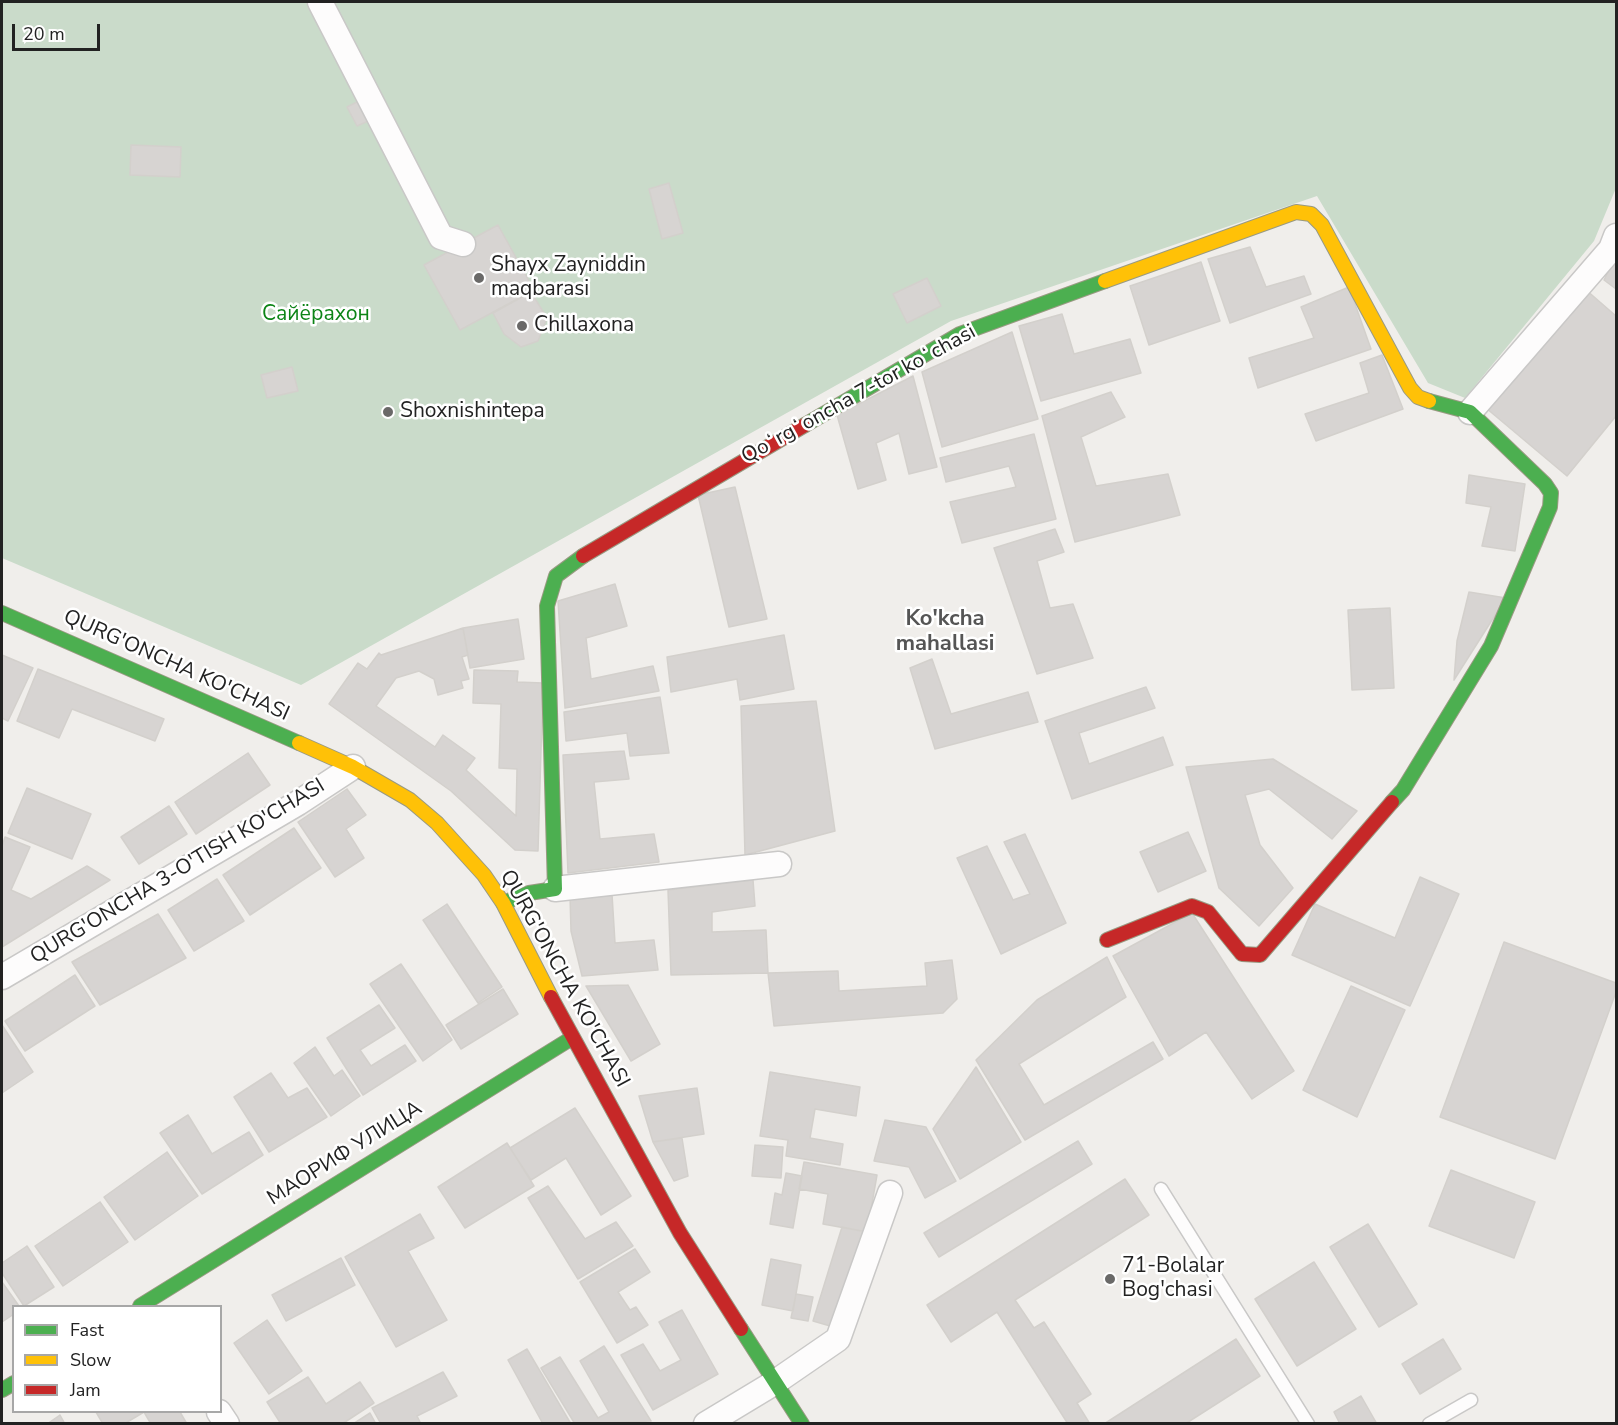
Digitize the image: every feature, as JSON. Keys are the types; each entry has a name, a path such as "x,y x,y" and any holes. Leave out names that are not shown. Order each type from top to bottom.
{"street":[{"path":"321,2 441,237 464,244"},
{"name":"Qoʻrgʻoncha 7-tor koʻchasi","path":"555,889 547,606 556,576 566,566 960,334 1296,212 1311,214 1322,225 1410,388 1427,401 1470,412 1545,484 1551,492 1550,507 1491,646 1403,790 1260,955 1242,954 1208,912 1192,906 1107,940"},
{"path":"1470,412 1611,249 1617,236"},
{"name":"QURG'ONCHA KO'CHASI","path":"2,613 353,766 410,800 437,823 484,875 503,903 572,1038 680,1233 802,1424"},
{"name":"QURG'ONCHA 3-O'TISH KO'CHASI","path":"2,977 298,803 353,766"},
{"path":"503,903 528,894 555,889 779,864"},
{"name":"МАОРИФ УЛИЦА","path":"147,1305 572,1038"},
{"path":"706,1424 774,1383 838,1339 890,1193"}],"lane":[{"path":"1161,1189 1308,1424"},
{"path":"1429,1424 1471,1400"}],"green space":[{"name":"Сайёрахон","path":"2,2 1616,2 1616,188 1594,241 1465,398 1428,383 1317,196 951,321 301,685 2,558"}],"building":[{"path":"363,99 373,119 357,126 347,107"},
{"path":"131,145 181,147 180,177 130,175"},
{"path":"669,183 683,233 662,239 649,189"},
{"name":"Shayx Zayniddin maqbarasi","path":"498,225 534,290 460,330 424,265"},
{"path":"1250,247 1266,287 1304,276 1311,294 1230,323 1208,259"},
{"path":"1616,256 1616,289 1604,280"},
{"path":"1201,262 1220,321 1149,345 1130,286"},
{"path":"927,278 941,306 907,323 893,294"},
{"path":"1349,287 1371,349 1258,388 1249,358 1314,338 1301,307"},
{"path":"1585,289 1616,316 1616,416 1567,476 1486,408"},
{"name":"Chillaxona","path":"531,292 547,318 538,341 521,347 504,334 493,313"},
{"path":"1062,314 1074,354 1130,339 1141,373 1041,401 1019,326"},
{"path":"1012,332 1038,419 942,447 922,372"},
{"path":"1382,355 1403,409 1316,441 1305,414 1369,393 1360,363"},
{"path":"292,367 298,391 267,398 261,375"},
{"path":"913,376 937,467 909,474 899,433 876,443 886,480 858,489 837,415"},
{"path":"1111,392 1125,417 1081,437 1096,486 1168,474 1180,515 1075,542 1042,416"},
{"path":"1034,434 1056,519 962,543 950,502 1016,487 1009,466 946,482 940,458"},
{"path":"1469,475 1525,484 1515,551 1482,546 1491,507 1466,503"},
{"path":"735,487 767,619 729,627 698,495"},
{"path":"1055,529 1064,552 1037,561 1050,608 1073,604 1093,658 1037,674 994,548"},
{"path":"615,584 627,626 586,638 591,679 653,666 659,691 565,708 558,601"},
{"path":"1469,592 1506,598 1454,680 1457,641"},
{"path":"1390,608 1394,688 1352,690 1348,610"},
{"path":"518,619 524,659 470,668 463,628"},
{"path":"463,628 468,655 462,657 469,679 461,681 463,688 438,695 434,679 419,671 396,678 376,706 435,747 443,735 475,758 466,770 516,816 517,769 499,768 501,704 473,703 474,670 518,671 517,682 543,683 538,851 515,850 451,791 329,704 358,663 367,669 379,653 381,655"},
{"path":"784,635 794,689 740,700 737,679 671,692 667,657"},
{"path":"2,655 33,668 8,721 2,718"},
{"path":"932,659 951,714 1028,692 1038,722 935,749 910,668"},
{"path":"38,669 164,719 155,741 72,709 59,738 17,721"},
{"path":"1146,687 1155,708 1079,733 1089,764 1163,737 1173,765 1072,799 1045,721"},
{"path":"660,697 669,753 630,756 627,733 566,741 564,712"},
{"path":"816,701 835,831 745,855 741,706"},
{"path":"624,751 629,779 594,782 600,839 654,834 659,862 568,873 563,755"},
{"path":"248,753 270,785 196,834 175,802"},
{"path":"1273,759 1357,811 1332,839 1269,789 1245,795 1260,845 1293,888 1259,926 1219,888 1186,767"},
{"path":"27,788 91,814 72,859 8,833"},
{"path":"347,789 366,815 346,829 364,858 335,877 298,822"},
{"path":"169,806 187,834 139,864 121,837"},
{"path":"294,828 321,868 250,915 223,875"},
{"path":"1188,832 1206,871 1158,892 1140,852"},
{"path":"1025,834 1066,923 1001,954 957,858 987,846 1013,900 1030,894 1004,842"},
{"path":"5,837 30,847 11,890 31,899 87,866 110,880 2,947 2,846"},
{"path":"1420,877 1459,894 1410,1006 1292,955 1315,904 1395,938"},
{"path":"217,879 244,921 194,951 168,910"},
{"path":"753,880 755,906 712,912 712,932 766,930 768,973 671,975 668,890"},
{"path":"612,894 615,943 654,940 658,970 582,976 571,931 570,896"},
{"path":"447,904 502,987 478,1003 423,920"},
{"path":"1192,913 1294,1071 1252,1099 1206,1032 1169,1056 1113,956"},
{"path":"158,914 186,958 100,1005 72,962"},
{"path":"1504,942 1616,983 1616,992 1555,1159 1440,1117"},
{"path":"1107,957 1126,997 1019,1064 1044,1105 1153,1042 1163,1059 1025,1140 976,1060 1037,1000"},
{"path":"952,960 957,999 943,1013 774,1026 768,973 838,971 839,991 927,986 925,963"},
{"path":"401,964 452,1040 423,1061 370,984"},
{"path":"75,975 95,1006 25,1051 5,1021"},
{"path":"628,985 660,1044 631,1061 586,986"},
{"path":"1351,986 1405,1010 1357,1117 1303,1090"},
{"path":"503,989 518,1014 461,1049 446,1025"},
{"path":"379,1005 395,1028 360,1050 371,1066 405,1045 416,1061 363,1095 327,1038"},
{"path":"2,1025 33,1072 2,1093"},
{"path":"315,1047 334,1076 342,1070 360,1096 331,1116 294,1063"},
{"path":"976,1067 1021,1142 960,1179 933,1129"},
{"path":"770,1072 860,1087 856,1116 815,1109 810,1138 843,1144 840,1165 786,1156 788,1140 760,1136"},
{"path":"271,1073 288,1098 307,1088 327,1117 269,1152 234,1097"},
{"path":"697,1088 704,1134 653,1142 639,1096"},
{"path":"575,1108 631,1196 601,1215 566,1158 531,1180 510,1148"},
{"path":"188,1115 212,1154 249,1132 263,1155 202,1194 160,1133"},
{"path":"885,1120 926,1127 956,1181 925,1198 909,1167 874,1161"},
{"path":"682,1138 688,1176 674,1181 653,1142"},
{"path":"1078,1141 1092,1164 939,1257 924,1233"},
{"path":"507,1143 534,1186 465,1228 438,1187"},
{"path":"755,1145 783,1147 781,1178 752,1176"},
{"path":"167,1152 198,1196 135,1240 104,1197"},
{"path":"804,1162 877,1175 867,1232 823,1224 828,1194 799,1189"},
{"path":"1451,1170 1535,1202 1514,1258 1429,1226"},
{"path":"786,1173 802,1176 793,1228 770,1224 775,1193 782,1195"},
{"path":"1125,1179 1149,1215 1015,1300 1034,1328 1044,1322 1091,1394 1077,1403 1090,1424 1068,1424 997,1312 951,1342 927,1305"},
{"path":"548,1186 585,1239 616,1222 633,1246 578,1279 528,1198"},
{"path":"100,1202 128,1242 63,1286 35,1246"},
{"path":"420,1214 434,1238 408,1251 447,1320 396,1347 345,1257"},
{"path":"1368,1224 1417,1304 1379,1327 1330,1247"},
{"path":"842,1227 867,1232 837,1328 813,1321"},
{"path":"27,1246 54,1287 23,1305 2,1273 2,1263"},
{"path":"635,1249 650,1272 618,1292 630,1310 636,1307 648,1325 617,1343 580,1282"},
{"path":"341,1258 355,1285 286,1321 272,1295"},
{"path":"771,1259 801,1265 793,1311 762,1305"},
{"path":"1314,1262 1356,1329 1297,1366 1255,1299"},
{"path":"2,1282 18,1305 12,1305 12,1315 2,1322"},
{"path":"796,1294 813,1297 808,1321 791,1318"},
{"path":"682,1310 718,1374 653,1410 621,1355 643,1344 660,1371 681,1360 659,1322"},
{"path":"267,1320 302,1371 269,1394 234,1343"},
{"path":"1236,1339 1260,1376 1185,1424 1104,1424"},
{"path":"1443,1339 1461,1369 1420,1394 1402,1364"},
{"path":"604,1346 651,1421 575,1424 541,1368 560,1357 598,1418 609,1412 580,1361"},
{"path":"527,1349 571,1424 543,1424 508,1360"},
{"path":"443,1372 457,1396 417,1416 421,1424 381,1424 372,1408"},
{"path":"308,1377 326,1404 360,1382 374,1403 342,1424 281,1424 267,1402"},
{"path":"1361,1396 1377,1424 1340,1424 1334,1412"},
{"path":"97,1413 142,1413 124,1424 103,1424"},
{"path":"145,1413 181,1413 187,1424 151,1424"},
{"path":"370,1413 376,1424 353,1424"},
{"path":"60,1415 65,1424 47,1424"}],"traffic: fast":[{"path":"805,425 960,334 1105,281"},
{"path":"1392,802 1403,790 1491,646 1550,507 1551,493 1545,484 1470,412 1429,401"},
{"path":"503,903 529,893 555,889 547,606 556,576 583,556"},
{"path":"2,613 299,743"},
{"path":"142,1305 572,1038"},
{"path":"741,1329 802,1424"},
{"path":"2,1390 12,1384"}],"traffic: slow":[{"path":"1105,281 1296,212 1311,214 1322,225 1410,388 1418,397 1429,401"},
{"path":"299,743 353,767 410,800 437,823 484,875 503,903 551,997"}],"traffic: jam":[{"path":"583,556 805,425"},
{"path":"1107,940 1192,906 1208,912 1242,954 1260,955 1392,802"},
{"path":"551,997 680,1233 741,1329"}],"place":[{"name":"Shayx Zayniddin maqbarasi","path":"479,278"},
{"name":"Chillaxona","path":"522,326"},
{"name":"Shoxnishintepa","path":"388,412"},
{"name":"71-Bolalar Bog'chasi","path":"1110,1279"}],"district":[{"name":"Ko'kcha mahallasi","path":"945,632"}]}
